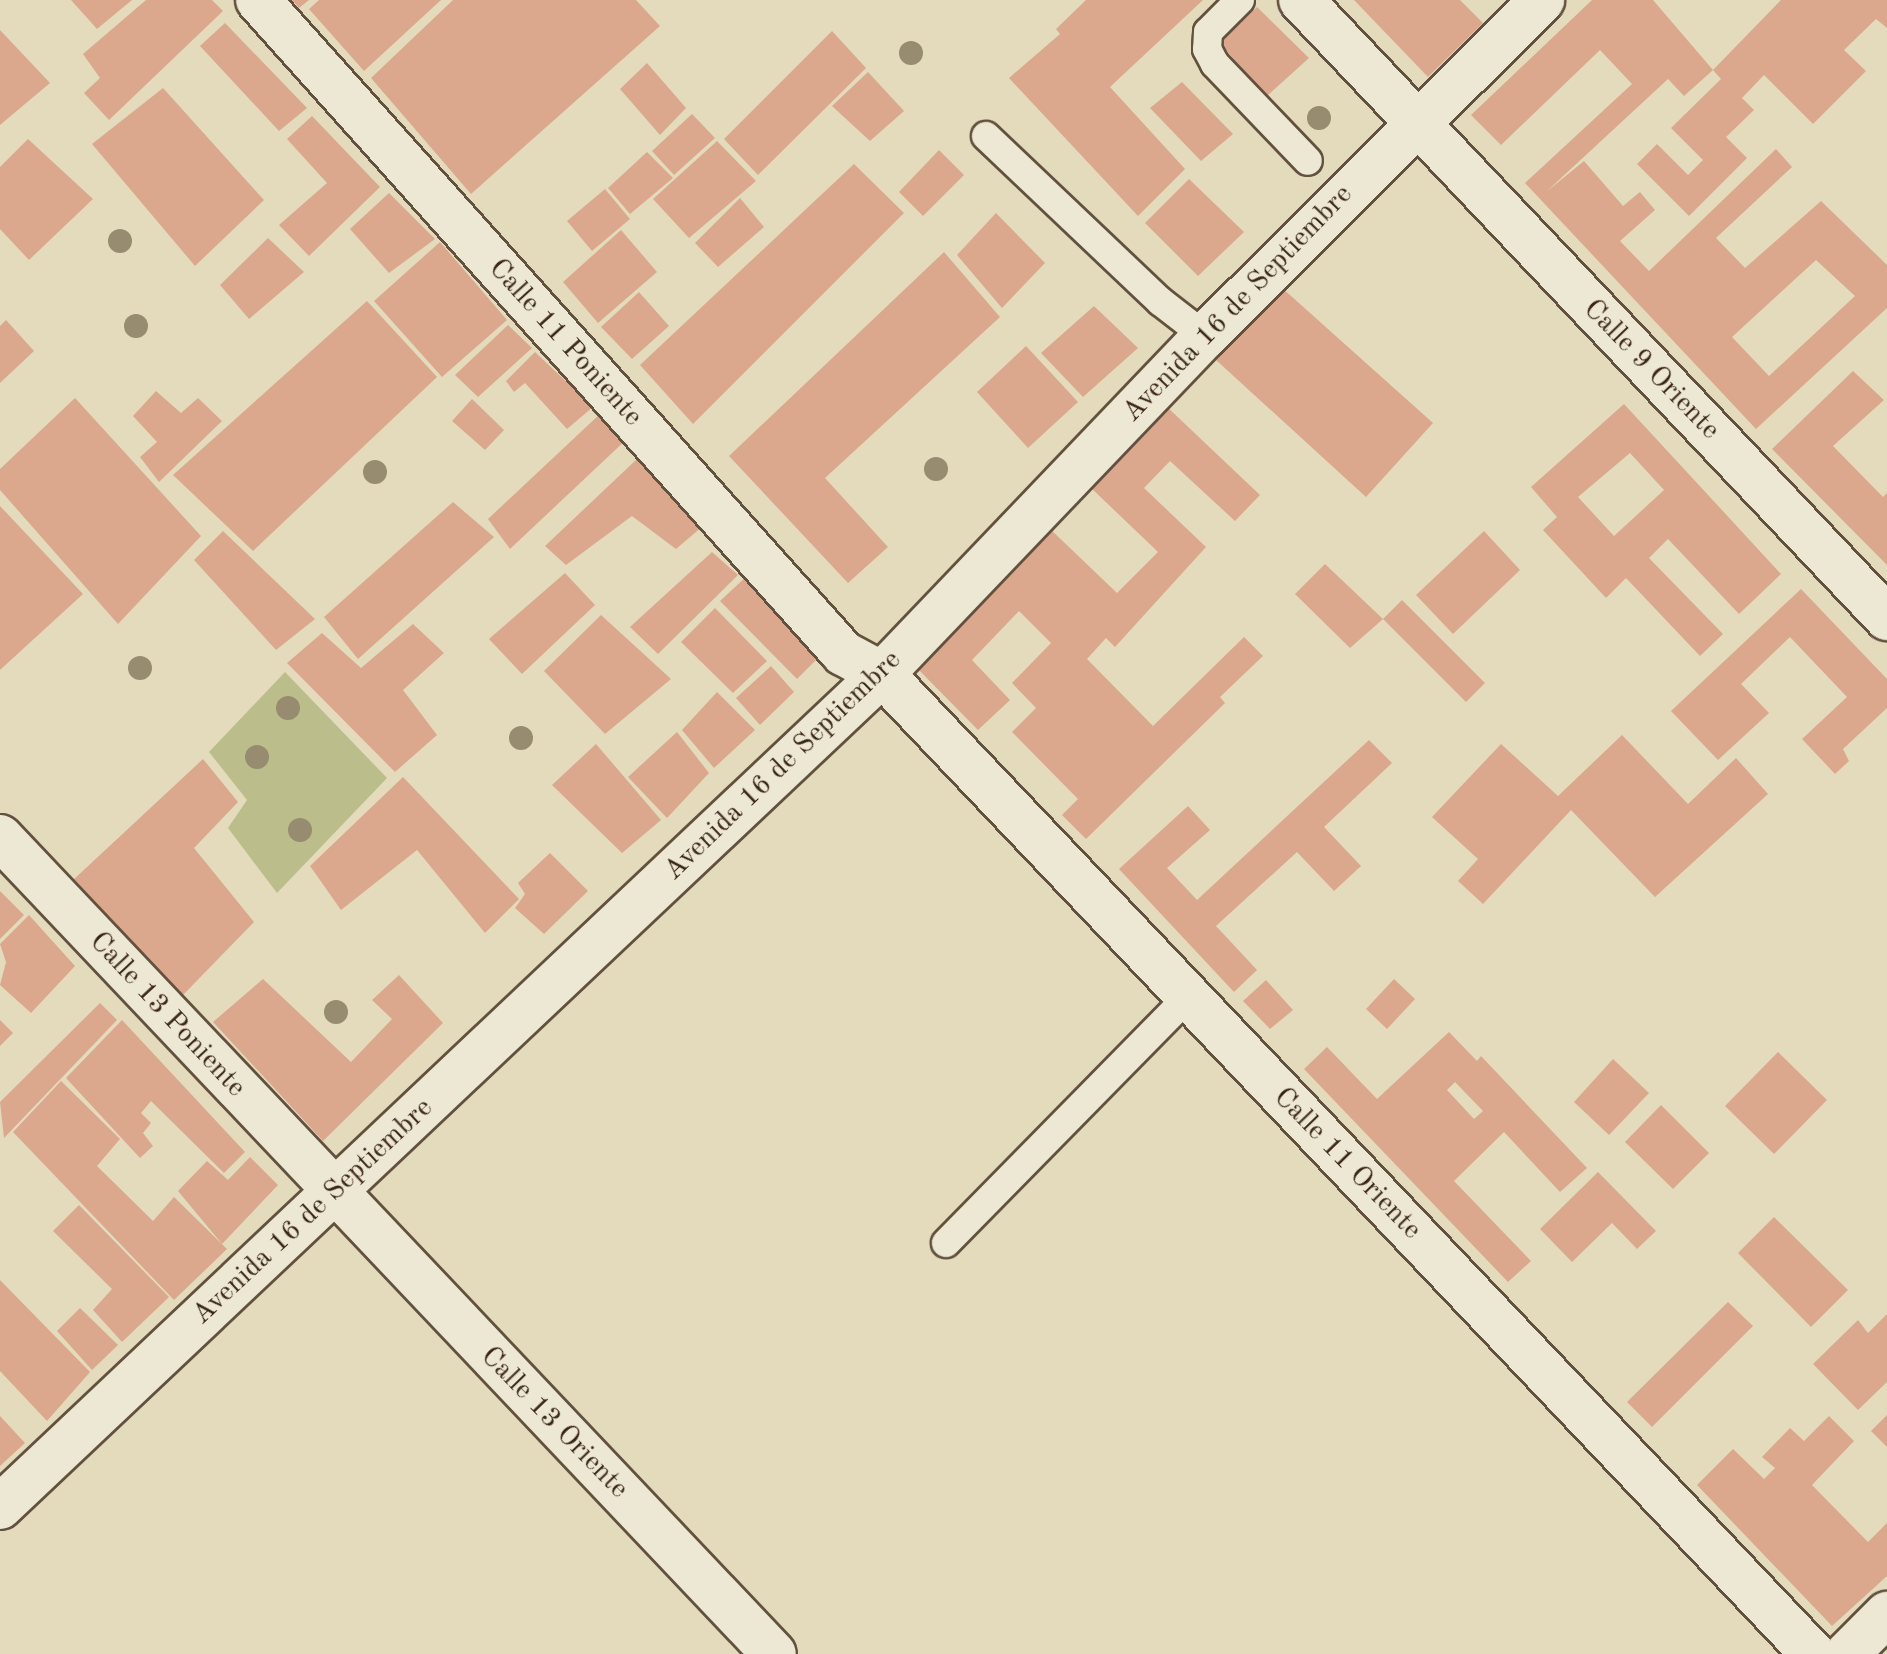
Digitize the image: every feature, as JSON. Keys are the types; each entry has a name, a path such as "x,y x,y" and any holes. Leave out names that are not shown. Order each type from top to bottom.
{"street":[{"name":"Calle 11 Poniente","path":"258,0 843,653 882,674"},
{"name":"Calle 9 Oriente","path":"1301,0 1887,618"},
{"name":"Avenida 16 de Septiembre","path":"0,1507 882,674 1205,336 1415,122 1542,0"},
{"name":"Calle 11 Oriente","path":"882,674 1813,1654"},
{"name":"Calle 13 Poniente","path":"0,837 334,1192"},
{"name":"Calle 13 Oriente","path":"334,1192 774,1654"},
{"path":"1847,1654 1887,1614"}],"lane":[{"path":"1240,0 1208,32 1207,49 1215,64 1308,161"},
{"path":"986,136 1161,302 1205,336"},
{"path":"946,1243 1188,997"}],"green space":[{"path":"285,672 387,778 277,893 228,828 247,800 209,752"}],"building":[{"path":"71,0 132,0 97,29"},
{"path":"146,0 212,0 223,11 109,120 84,93 100,78 83,54"},
{"path":"292,0 309,0 299,8"},
{"path":"319,0 441,0 364,71 309,9"},
{"path":"453,0 636,0 660,26 471,194 371,78"},
{"path":"1086,0 1203,0 1110,87 1185,169 1138,216 1009,78 1060,34 1056,29"},
{"path":"1354,0 1460,0 1483,23 1428,77"},
{"path":"1592,0 1653,0 1713,70 1684,96 1668,79 1546,192 1584,161 1623,206 1640,192 1655,210 1620,241 1649,271 1776,149 1792,167 1716,238 1745,268 1821,201 1887,265 1887,308 1756,429 1525,183 1632,84 1600,50 1501,145 1471,115","holes":["1816,260 1855,296 1769,376 1732,337"]},
{"path":"1781,0 1887,0 1887,28 1876,19 1844,50 1866,71 1813,124 1764,75 1742,98 1754,110 1726,137 1747,158 1689,216 1637,164 1657,144 1688,175 1703,160 1671,128 1721,79 1713,70"},
{"path":"1257,7 1309,58 1266,97 1220,43"},
{"path":"225,23 307,108 279,131 200,46"},
{"path":"0,30 50,83 0,125"},
{"path":"832,31 866,68 758,175 724,139"},
{"path":"647,63 686,108 660,135 620,89"},
{"path":"868,72 904,111 870,141 832,106"},
{"path":"1182,82 1233,134 1201,161 1150,108"},
{"path":"163,88 264,200 195,266 92,144"},
{"path":"692,114 715,138 674,175 652,151"},
{"path":"312,116 380,187 309,256 279,225 327,183 287,139"},
{"path":"28,139 93,199 29,260 0,229 0,167"},
{"path":"717,141 756,181 689,238 653,199"},
{"path":"939,150 964,175 923,216 899,192"},
{"path":"647,152 673,178 630,214 608,188"},
{"path":"854,164 904,213 693,424 640,365"},
{"path":"1189,179 1244,232 1198,276 1145,223"},
{"path":"605,189 630,219 592,251 567,221"},
{"path":"389,193 435,239 389,273 350,229"},
{"path":"740,198 764,227 718,267 695,243"},
{"path":"996,213 1045,263 1002,308 957,255"},
{"path":"621,230 657,272 598,323 563,282"},
{"path":"268,238 304,272 249,319 220,285"},
{"path":"440,242 507,320 442,377 374,301"},
{"path":"944,252 1000,317 825,478 888,547 848,583 729,456"},
{"path":"1281,287 1433,423 1366,497 1216,360"},
{"path":"639,292 669,326 632,359 601,327"},
{"path":"367,301 437,377 253,551 173,475"},
{"path":"1094,306 1138,348 1083,397 1041,353"},
{"path":"6,320 34,351 0,383 0,326"},
{"path":"508,325 532,348 478,397 455,375"},
{"path":"1026,346 1078,402 1028,448 977,392"},
{"path":"535,352 593,407 567,429 525,383 514,392 506,381"},
{"path":"1853,371 1884,400 1833,446 1883,497 1887,493 1887,565 1772,449"},
{"path":"156,391 181,413 198,398 222,421 159,482 140,457 157,442 133,416"},
{"path":"75,398 201,536 118,624 0,490 0,469"},
{"path":"472,399 504,430 485,450 452,421"},
{"path":"1624,404 1781,574 1739,614 1668,539 1649,558 1723,634 1700,656 1626,578 1606,598 1543,530 1557,517 1531,487","holes":["1630,453 1664,490 1614,536 1578,497"]},
{"path":"1165,405 1260,495 1235,521 1170,461 1144,488 1206,547 1115,647 1106,638 1087,659 1153,726 1244,637 1263,656 1220,697 1225,703 1086,839 1062,815 1078,799 1012,732 1036,708 1012,683 1051,643 1019,611 972,660 1010,700 978,730 910,661 1047,526 1117,593 1158,552 1088,485"},
{"path":"601,413 629,437 510,549 488,519"},
{"path":"637,459 703,526 676,549 632,516 566,565 545,546"},
{"path":"453,502 494,537 358,659 324,617"},
{"path":"0,506 83,594 0,670"},
{"path":"223,531 315,619 276,650 194,560"},
{"path":"1484,531 1520,570 1453,634 1416,595"},
{"path":"712,552 738,575 658,654 630,627"},
{"path":"1325,564 1383,619 1350,648 1295,594"},
{"path":"565,573 595,605 522,674 489,639"},
{"path":"748,575 822,654 797,679 720,601"},
{"path":"1801,589 1887,679 1887,708 1843,749 1849,761 1835,774 1802,739 1847,697 1790,637 1741,684 1769,713 1718,760 1671,711"},
{"path":"1402,600 1485,683 1466,702 1383,619"},
{"path":"715,608 767,661 733,693 681,642"},
{"path":"601,615 671,679 605,734 544,671"},
{"path":"413,624 444,653 403,690 437,735 395,772 287,663 322,633 361,668"},
{"path":"771,666 794,692 760,725 736,698"},
{"path":"717,692 755,730 714,768 682,730"},
{"path":"677,732 709,773 667,818 628,777"},
{"path":"1622,735 1688,804 1736,758 1768,794 1655,897 1571,810 1483,904 1458,881 1478,859 1432,817 1501,744 1558,796"},
{"path":"1369,740 1392,763 1324,827 1361,866 1334,891 1297,852 1216,926 1257,970 1234,992 1119,869 1188,806 1210,830 1167,868 1197,900"},
{"path":"596,744 661,820 622,853 552,785"},
{"path":"203,759 238,802 194,848 254,922 183,995 72,881"},
{"path":"403,777 519,899 485,933 417,850 341,910 310,866"},
{"path":"550,853 588,891 544,934 515,908 525,894 518,883"},
{"path":"0,891 24,915 0,939"},
{"path":"29,915 75,966 31,1013 0,985 6,962 0,944"},
{"path":"399,975 443,1023 323,1141 213,1022 263,979 351,1062 392,1019 372,1000"},
{"path":"1394,979 1415,999 1387,1029 1366,1009"},
{"path":"1266,980 1293,1010 1270,1029 1243,1001"},
{"path":"100,1003 117,1020 4,1138 0,1102"},
{"path":"0,1020 13,1033 0,1046"},
{"path":"122,1020 245,1152 224,1173 151,1101 141,1113 151,1123 143,1133 153,1146 140,1158 66,1078"},
{"path":"1449,1032 1477,1061 1481,1056 1587,1168 1560,1192 1504,1132 1454,1181 1531,1261 1508,1282 1304,1069 1327,1047 1377,1099","holes":["1455,1082 1483,1111 1474,1119 1447,1090"]},
{"path":"1778,1052 1827,1100 1774,1154 1725,1106"},
{"path":"1613,1059 1649,1093 1609,1135 1574,1102"},
{"path":"61,1081 120,1139 97,1166 153,1221 174,1197 227,1249 174,1300 13,1132"},
{"path":"1661,1105 1709,1153 1673,1189 1625,1142"},
{"path":"250,1157 278,1185 222,1244 178,1191 207,1161 228,1180"},
{"path":"1598,1172 1656,1231 1637,1249 1612,1223 1572,1262 1540,1229"},
{"path":"79,1205 169,1297 122,1342 93,1310 112,1289 53,1231"},
{"path":"1774,1217 1848,1290 1811,1327 1738,1253"},
{"path":"0,1280 90,1372 47,1421 0,1371"},
{"path":"1728,1302 1753,1326 1652,1427 1627,1402"},
{"path":"80,1308 118,1345 92,1370 57,1331"},
{"path":"1887,1314 1887,1382 1858,1410 1813,1364 1858,1320 1868,1333"},
{"path":"1887,1415 1887,1447 1871,1431"},
{"path":"0,1416 25,1443 0,1466"},
{"path":"1829,1416 1854,1441 1812,1485 1868,1542 1887,1523 1887,1576 1832,1626 1697,1485 1733,1449 1764,1479 1775,1468 1762,1457 1790,1428 1804,1441"}]}
